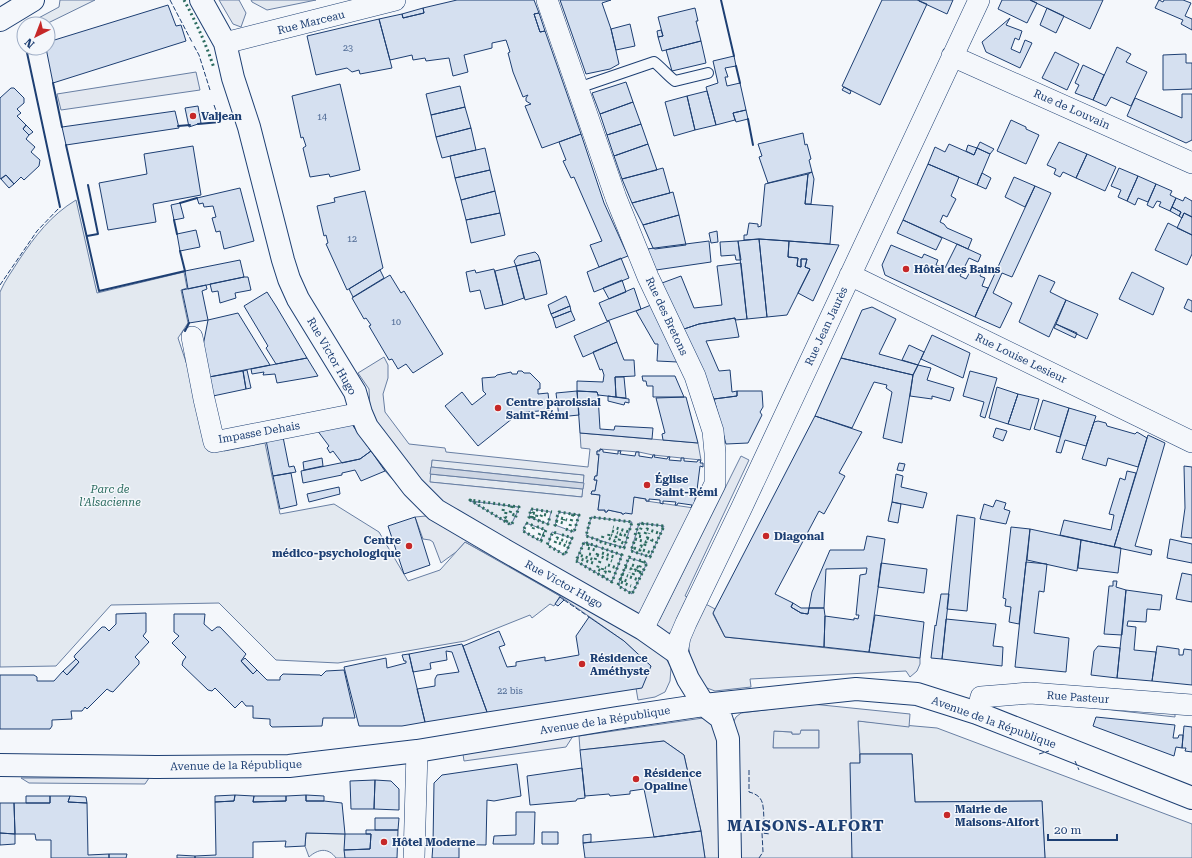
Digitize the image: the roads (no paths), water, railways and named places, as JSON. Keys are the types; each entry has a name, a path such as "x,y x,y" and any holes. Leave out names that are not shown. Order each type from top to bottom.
{"main road":[{"path":"0,20 33,0"},
{"name":"Rue Victor Hugo","path":"202,0 226,43 233,78 249,127 289,279 298,299 355,392 367,427 402,474 436,510 506,552 643,629 677,653"},
{"path":"677,653 688,679 704,705 721,718 728,739 730,858"},
{"name":"Avenue de la République","path":"0,765 156,767 289,766 417,751 609,719 704,705 856,689 916,694 976,713 1192,798"}],"street":[{"name":"Rue Marceau","path":"226,43 395,0"},
{"name":"Rue des Bretons","path":"547,0 616,198 648,277 695,376 713,431 715,484 643,629"},
{"name":"Rue Jean Jaurès","path":"677,653 680,637 686,623 979,0"},
{"name":"Rue de Louvain","path":"952,56 1192,163"},
{"name":"Rue Louise Lesieur","path":"850,275 1192,442"},
{"name":"Impasse Dehais","path":"192,337 214,442 361,413"},
{"name":"Rue Pasteur","path":"976,713 981,697 1030,693 1192,705"},
{"path":"414,858 417,751"}],"lane":[{"path":"578,88 654,62 661,67 667,76 675,81 708,73"}],"place":[{"name":"Valjean","path":"193,116"},
{"name":"Hôtel des Bains","path":"906,269"},
{"name":"Centre paroissial Saint-Rémi","path":"498,408"},
{"name":"Église Saint-Rémi","path":"647,485"},
{"name":"Diagonal","path":"766,536"},
{"name":"Centre médico-psychologique","path":"409,546"},
{"name":"Résidence Améthyste","path":"582,664"},
{"name":"Résidence Opaline","path":"636,779"},
{"name":"Mairie de Maisons-Alfort","path":"947,815"},
{"name":"Hôtel Moderne","path":"384,842"}],"district":[{"name":"MAISONS-ALFORT","path":"806,826"}],"park label":[{"name":"Parc de l'Alsacienne","path":"110,495"}]}
